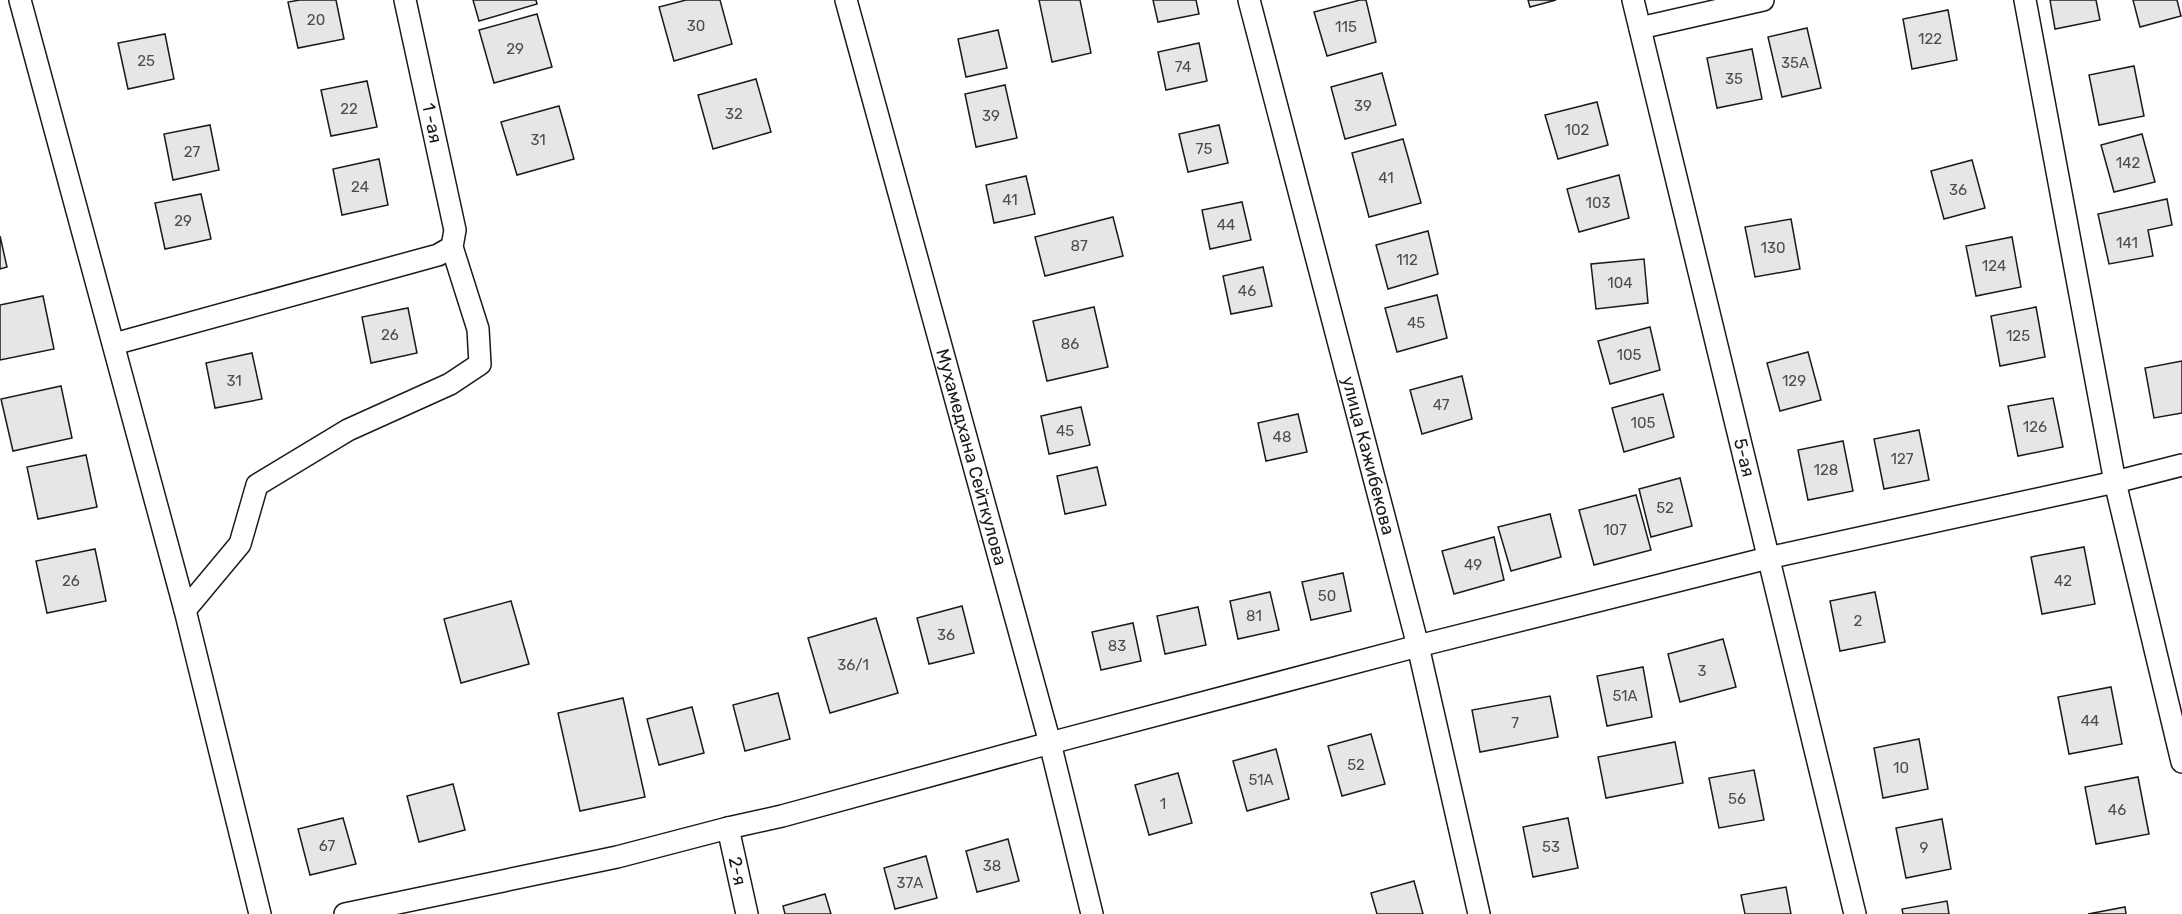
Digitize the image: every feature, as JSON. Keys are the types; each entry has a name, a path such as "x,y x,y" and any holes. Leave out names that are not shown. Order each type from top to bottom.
{"street":[{"path":"20,0 114,344 261,914"},
{"name":"1 -ая","path":"184,610 240,544 257,485 348,430 450,384 480,364 477,329 452,247 455,230 405,0"},
{"name":"Мухамедхана Сейткулова","path":"846,0 1050,743 1092,914"},
{"name":"улица Кажибекова","path":"1249,0 1418,646 1479,914"},
{"name":"5-ая","path":"1633,0 1855,914"},
{"path":"1640,28 1763,0"},
{"path":"2025,0 2115,483 2182,762"},
{"path":"114,344 438,255 452,247"},
{"path":"345,914 617,857 782,816 1418,646 1768,558 2115,483 2182,465"},
{"name":"2-я","path":"728,828 747,914"}],"building":[{"path":"336,0 344,39 298,48 288,2"},
{"path":"473,0 536,0 537,4 479,21"},
{"path":"686,0 720,0 732,44 674,61 659,7"},
{"path":"1039,0 1080,0 1091,53 1052,62"},
{"path":"1153,0 1196,0 1199,14 1158,22"},
{"path":"1366,0 1376,42 1327,56 1314,12"},
{"path":"1528,0 1556,0 1530,7"},
{"path":"2050,0 2096,0 2100,20 2055,29"},
{"path":"2133,0 2177,0 2181,16 2140,27"},
{"path":"1948,10 1957,60 1912,69 1903,19"},
{"path":"537,14 552,67 494,83 479,30"},
{"path":"1807,28 1821,88 1782,97 1768,37"},
{"path":"998,30 1007,68 966,77 958,39"},
{"path":"165,34 174,79 128,89 118,43"},
{"path":"1199,43 1207,81 1166,90 1158,52"},
{"path":"1752,49 1762,99 1717,108 1707,58"},
{"path":"2134,66 2144,116 2099,125 2089,75"},
{"path":"1382,73 1396,125 1345,139 1331,87"},
{"path":"756,79 771,132 713,149 698,95"},
{"path":"367,81 377,127 331,136 321,90"},
{"path":"1005,85 1017,138 976,147 965,94"},
{"path":"1597,102 1608,145 1558,159 1545,115"},
{"path":"559,106 574,159 517,175 501,122"},
{"path":"210,125 219,170 173,180 164,134"},
{"path":"1219,125 1228,163 1188,172 1179,134"},
{"path":"2142,134 2155,182 2114,192 2101,145"},
{"path":"1403,139 1421,203 1369,217 1352,153"},
{"path":"379,159 388,205 342,215 333,169"},
{"path":"1972,160 1985,208 1944,219 1931,171"},
{"path":"1619,175 1629,218 1579,232 1567,189"},
{"path":"1026,176 1035,214 994,223 986,185"},
{"path":"201,194 211,239 165,249 155,203"},
{"path":"2167,199 2172,225 2148,230 2153,256 2109,264 2098,214"},
{"path":"1242,202 1251,240 1210,249 1202,210"},
{"path":"1113,217 1123,256 1045,276 1035,237"},
{"path":"1791,219 1800,269 1755,277 1745,227"},
{"path":"1428,231 1438,274 1388,289 1376,245"},
{"path":"0,236 7,267 0,269"},
{"path":"2012,237 2021,287 1976,296 1966,246"},
{"path":"1644,259 1648,303 1596,309 1591,264"},
{"path":"1263,267 1272,306 1231,314 1223,276"},
{"path":"1437,295 1447,338 1397,352 1385,308"},
{"path":"43,296 54,349 0,360 0,305"},
{"path":"1094,307 1108,367 1047,381 1033,321"},
{"path":"2036,307 2045,357 2000,366 1991,316"},
{"path":"408,308 417,353 371,363 362,317"},
{"path":"1650,327 1660,370 1610,384 1598,341"},
{"path":"1808,352 1821,400 1780,411 1767,363"},
{"path":"252,353 262,399 215,408 206,363"},
{"path":"2182,361 2182,413 2154,418 2145,368"},
{"path":"1462,376 1472,419 1422,434 1410,390"},
{"path":"61,386 72,438 13,451 1,399"},
{"path":"1663,394 1674,437 1624,452 1612,408"},
{"path":"2053,398 2063,447 2018,456 2008,406"},
{"path":"1081,407 1090,445 1049,454 1041,416"},
{"path":"1298,414 1307,452 1266,461 1258,423"},
{"path":"1919,430 1929,480 1884,489 1874,439"},
{"path":"1843,441 1853,491 1808,500 1798,450"},
{"path":"86,455 97,507 38,519 27,467"},
{"path":"1097,467 1106,505 1065,514 1057,476"},
{"path":"1680,478 1692,526 1651,537 1639,489"},
{"path":"1636,495 1651,550 1594,565 1579,510"},
{"path":"1550,514 1561,557 1511,571 1498,527"},
{"path":"1494,537 1504,580 1454,594 1442,551"},
{"path":"2084,547 2095,604 2042,614 2031,557"},
{"path":"95,549 106,601 47,613 36,561"},
{"path":"1343,573 1351,611 1311,620 1302,582"},
{"path":"1270,592 1279,630 1238,639 1230,601"},
{"path":"1875,592 1885,642 1840,651 1830,601"},
{"path":"511,601 529,664 461,683 444,619"},
{"path":"962,606 974,653 929,664 917,618"},
{"path":"1198,607 1206,645 1165,654 1157,616"},
{"path":"876,618 898,693 830,713 808,638"},
{"path":"1133,623 1141,661 1101,670 1092,632"},
{"path":"1723,639 1736,687 1680,702 1668,654"},
{"path":"1643,667 1652,717 1607,726 1597,676"},
{"path":"2111,687 2122,744 2069,754 2058,697"},
{"path":"778,693 790,739 745,751 733,705"},
{"path":"1550,696 1558,737 1480,752 1472,710"},
{"path":"623,698 645,797 580,811 558,713"},
{"path":"692,707 704,753 659,765 647,719"},
{"path":"1371,734 1385,784 1342,796 1328,746"},
{"path":"1919,739 1928,789 1883,798 1874,748"},
{"path":"1675,742 1683,783 1606,798 1598,757"},
{"path":"1276,749 1289,799 1247,811 1233,761"},
{"path":"1754,770 1764,820 1719,828 1709,778"},
{"path":"1178,773 1192,823 1149,835 1135,785"},
{"path":"2138,777 2149,834 2096,844 2085,787"},
{"path":"453,784 465,830 419,842 407,796"},
{"path":"343,818 356,864 310,875 298,829"},
{"path":"1568,818 1578,868 1533,877 1523,827"},
{"path":"1942,819 1951,869 1906,878 1896,828"},
{"path":"1008,839 1019,881 977,892 966,851"},
{"path":"926,856 937,898 895,909 884,868"},
{"path":"1414,881 1423,914 1377,914 1371,893"},
{"path":"1786,887 1791,914 1745,914 1741,895"},
{"path":"825,894 831,914 785,914 783,906"},
{"path":"1947,901 1949,914 1903,914 1902,909"},
{"path":"2125,907 2126,914 2088,914"}]}
